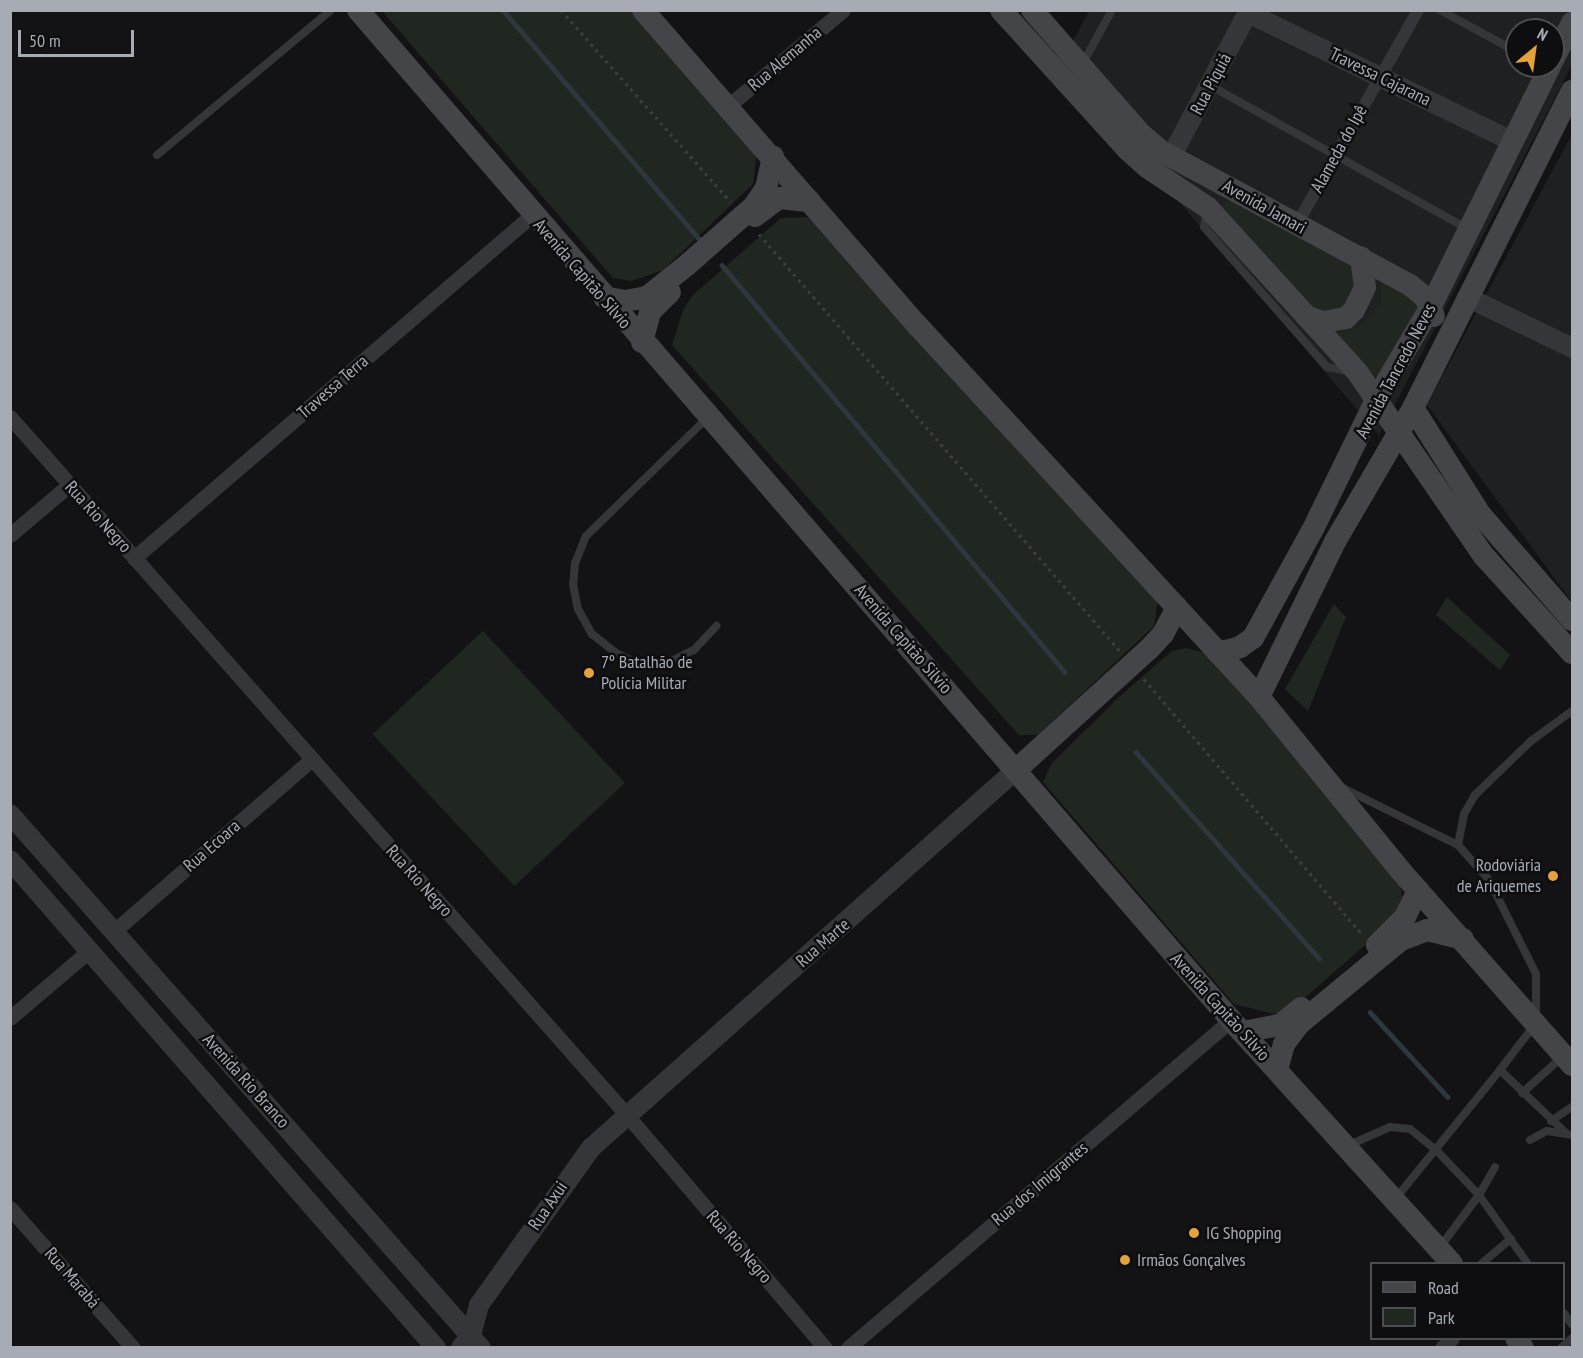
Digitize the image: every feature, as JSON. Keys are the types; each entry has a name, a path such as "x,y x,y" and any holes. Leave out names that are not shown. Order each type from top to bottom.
{"main road":[{"name":"Avenida Capitão Silvio","path":"358,10 532,215 1017,769 1237,1026 1445,1256"},
{"path":"643,10 918,326 1259,697 1418,890 1464,939 1568,1060"},
{"name":"Avenida Jamari","path":"1001,10 1142,135 1171,157 1296,226 1360,257 1419,292 1430,308 1445,340"},
{"name":"Avenida Jamari","path":"1032,10 1073,74 1147,167 1208,208 1358,373 1487,560 1572,653"},
{"name":"Avenida Tancredo Neves","path":"1218,653 1240,647 1253,638 1314,527 1377,398 1430,308 1543,78"},
{"name":"Avenida Tancredo Neves","path":"1259,697 1336,540 1413,408 1445,340 1572,91"},
{"path":"642,342 650,312 746,218 766,188 772,157"},
{"path":"1491,181 1519,196"},
{"path":"604,297 625,301 647,297 746,218 779,198 810,201"},
{"path":"1307,317 1324,322 1346,318 1354,310 1365,287 1360,257"},
{"path":"1413,408 1443,460 1505,545 1572,620"},
{"path":"1314,527 1336,540"},
{"path":"1487,560 1505,545"},
{"path":"1017,769 1163,634 1177,608"},
{"path":"1237,1026 1280,1024 1374,948 1405,917 1418,890"},
{"path":"1277,1070 1284,1044 1299,1024 1401,940 1427,930 1464,939"}],"street":[{"name":"Rua Alemanha","path":"727,107 843,10"},
{"name":"Alameda do Ipê","path":"1296,226 1418,10"},
{"name":"Travessa Cajarana","path":"1249,12 1512,141"},
{"name":"Rua Piquiá","path":"1171,157 1249,12"},
{"name":"Travessa Terra","path":"134,558 532,215"},
{"path":"1467,297 1572,348"},
{"name":"Rua Rio Negro","path":"10,417 626,1114 825,1347"},
{"path":"10,535 69,485"},
{"name":"Rua Ecoara","path":"113,932 311,760"},
{"name":"Rua Marte","path":"626,1114 1017,769"},
{"name":"Avenida Rio Branco","path":"10,814 459,1319 471,1343"},
{"name":"Avenida Rio Branco","path":"10,860 436,1347"},
{"path":"10,1018 90,950"},
{"name":"Rua dos Imigrantes","path":"849,1347 1237,1026"},
{"name":"Rua Axui","path":"436,1347 459,1319 479,1305 564,1182 591,1148 626,1114"},
{"name":"Rua Marabá","path":"10,1208 133,1347"},
{"name":"Rua Axui","path":"471,1343 479,1305"}],"lane":[{"path":"157,155 331,10"},
{"path":"1073,74 1112,10"},
{"path":"1440,10 1505,45"},
{"path":"1211,86 1468,228"},
{"name":"Avenida Jamari","path":"1208,208 1204,227 1327,367 1358,373"},
{"path":"708,417 586,536 575,563 573,584 578,609 592,634 618,654 644,666 667,663 694,650 716,626"},
{"path":"1458,845 1464,814 1475,795 1531,741 1572,711"},
{"path":"1327,781 1458,845 1489,880 1536,974 1536,1023 1457,1121 1438,1152 1394,1200"},
{"path":"1522,1093 1568,1060"},
{"path":"1500,1070 1551,1121 1569,1134"},
{"path":"1551,1121 1572,1107"},
{"path":"1346,1147 1390,1127 1410,1129 1438,1152 1479,1195 1527,1262"},
{"path":"1530,1140 1546,1131 1569,1134"},
{"path":"1445,1256 1495,1167"},
{"path":"1483,1262 1511,1239"},
{"path":"1561,1347 1572,1338"}],"path":[{"path":"561,10 746,218 1374,948"}],"shaded area":[{"path":"1089,11 1572,11 1572,65 1379,435 1061,64"},
{"path":"1572,134 1572,602 1427,405"}],"green space":[{"path":"382,11 635,11 757,151 753,184 663,270 631,281 613,278"},
{"path":"1231,196 1358,269 1361,286 1339,314 1313,312 1221,206"},
{"path":"814,217 1158,600 1154,626 1038,735 1019,735 672,345 684,308 693,295 781,218"},
{"path":"1381,278 1431,301 1388,387 1332,334 1355,328 1372,316 1381,302"},
{"path":"1447,597 1510,655 1500,670 1436,615"},
{"path":"1334,604 1346,617 1308,711 1285,689"},
{"path":"483,631 625,783 514,886 373,734"},
{"path":"1186,648 1206,653 1399,873 1402,897 1393,921 1294,1007 1274,1014 1234,1004 1043,782 1052,763 1119,697 1172,651"}],"waterway":[{"path":"503,10 702,242"},
{"path":"722,265 1065,672"},
{"path":"1136,752 1319,958"},
{"path":"1370,1012 1448,1097"}],"place":[{"name":"7º Batalhão de Polícia Militar","path":"589,673"},
{"name":"Rodoviária de Ariquemes","path":"1553,876"},
{"name":"IG Shopping","path":"1194,1233"},
{"name":"Irmãos Gonçalves","path":"1125,1260"}]}
